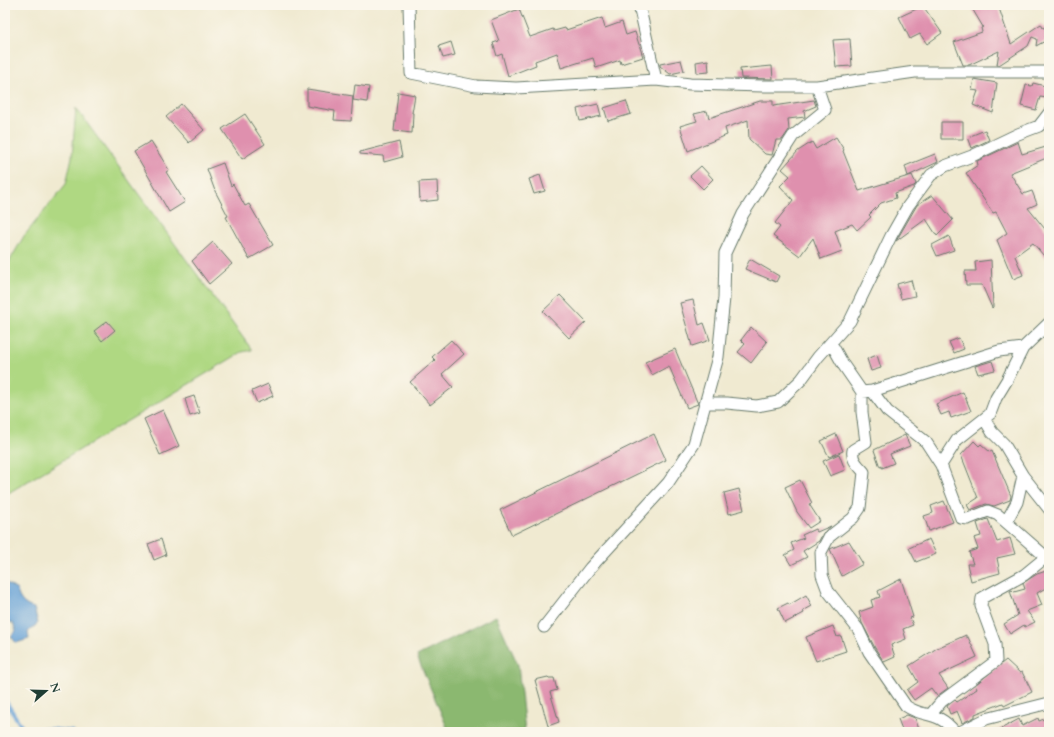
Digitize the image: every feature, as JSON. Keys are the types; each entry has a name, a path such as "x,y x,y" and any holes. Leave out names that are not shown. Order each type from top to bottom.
{"street":[{"path":"409,5 411,73 476,86 516,88 656,80 748,86 817,86 915,72 1049,72"},
{"path":"639,5 656,80"},
{"path":"544,627 590,568 668,484 694,444 707,404 718,357 724,298 725,253 743,214 793,136 825,110 817,86"},
{"path":"707,404 727,403 757,406 778,402 802,380 850,321 891,236 908,206 932,175 945,166 972,156 1018,134 1044,125 1049,113"},
{"path":"941,465 957,440 985,420 992,410 996,398 1013,369 1022,348 1049,323"},
{"path":"831,343 844,366 867,392 926,442 941,465 961,518 968,519 988,511 998,515 1048,557 1024,575 982,598 981,606 995,644 996,661 942,701 931,714"},
{"path":"867,392 999,351 1022,348"},
{"path":"867,392 862,412 866,442 853,450 852,454 853,460 864,472 860,508 853,518 829,538 821,552 822,575 828,591 858,629 869,652 906,706 913,711 931,714 942,719 955,732"},
{"path":"985,420 992,432 1004,444 1023,476 1049,509"},
{"path":"1006,522 1017,502 1023,476"},
{"path":"960,732 986,719 1049,703"}],"green space":[{"path":"76,108 252,350 242,352 5,495 5,269 24,236 66,184 72,157"},
{"path":"496,616 518,665 525,731 449,732 417,656"}],"water":[{"path":"5,582 17,590 19,597 23,602 34,608 38,623 28,632 29,639 16,643 11,636 16,631 13,623 9,622 5,624"}],"building":[{"path":"970,5 998,5 1011,44 1041,24 1043,28 1049,26 1049,39 1036,46 1037,39 1032,37 1028,46 999,65 997,65 999,51 969,65 963,65 954,42 982,32 981,28 983,27"},
{"path":"923,6 942,33 927,44 920,34 910,39 899,17"},
{"path":"519,9 530,37 553,29 554,31 565,28 566,30 602,18 605,28 622,22 626,35 635,32 643,57 621,64 620,60 596,68 593,58 561,68 557,53 535,61 536,65 508,76 502,54 497,56 493,43 499,41 491,20"},
{"path":"850,39 852,66 836,67 833,40"},
{"path":"451,42 455,55 443,58 439,46"},
{"path":"681,60 684,71 670,74 660,66 660,64"},
{"path":"708,60 709,72 697,73 696,62"},
{"path":"772,66 773,79 741,78 740,69"},
{"path":"974,79 997,83 993,113 973,105 978,91 972,90"},
{"path":"1033,83 1049,87 1047,98 1040,97 1036,110 1021,106 1026,85 1032,86"},
{"path":"355,85 369,87 367,102 353,100"},
{"path":"307,89 353,96 351,121 334,120 335,111 307,106"},
{"path":"398,92 415,95 412,113 412,133 394,131"},
{"path":"814,100 816,106 804,111 805,117 788,119 789,130 782,140 776,140 772,155 765,154 749,139 748,120 725,128 727,135 688,151 680,126 697,121 694,114 707,111 709,118 760,101 773,101 773,106"},
{"path":"626,101 631,114 608,121 604,108"},
{"path":"181,104 204,130 189,143 166,117"},
{"path":"598,104 601,116 580,121 577,109"},
{"path":"245,114 265,144 242,159 222,129"},
{"path":"941,122 963,122 963,139 941,139"},
{"path":"985,130 989,140 972,148 968,137"},
{"path":"836,137 844,150 843,151 859,191 912,175 916,184 895,193 896,198 881,203 869,215 871,217 857,230 852,224 835,231 842,251 821,259 813,238 800,256 773,236 780,227 775,223 793,200 780,186 790,176 782,169 798,151 812,142 816,149"},
{"path":"151,141 169,170 166,172 185,202 169,212 134,151"},
{"path":"399,142 402,157 384,162 383,156 360,154 360,152"},
{"path":"1018,142 1022,154 1046,147 1049,157 1010,173 1023,194 1032,191 1037,204 1028,208 1049,234 1049,262 1033,243 1015,256 1023,275 1013,279 997,240 1007,233 996,212 993,213 966,173 978,165 977,161"},
{"path":"935,154 938,162 908,176 905,166"},
{"path":"223,163 231,186 233,184 245,206 249,204 273,245 249,259 226,217 228,216 215,191 207,169"},
{"path":"701,166 713,179 703,189 690,176"},
{"path":"540,175 545,191 534,194 529,179"},
{"path":"437,181 438,200 420,202 419,182"},
{"path":"932,195 953,220 937,236 926,219 896,241 917,205"},
{"path":"949,236 954,250 937,256 932,245"},
{"path":"213,242 232,264 209,284 192,261"},
{"path":"750,259 779,276 776,282 745,269"},
{"path":"991,260 992,308 982,285 966,285 965,271 976,271 975,262"},
{"path":"911,280 915,296 901,299 897,284"},
{"path":"560,295 586,322 569,338 543,311"},
{"path":"693,300 699,325 704,323 710,340 692,346 680,303"},
{"path":"107,321 115,330 102,341 94,331"},
{"path":"751,327 767,342 751,363 738,352 745,344 741,340"},
{"path":"959,338 964,349 954,353 949,342"},
{"path":"451,340 464,354 442,374 453,387 430,405 410,382 435,360 432,357"},
{"path":"675,349 698,404 687,408 669,366 652,375 645,362"},
{"path":"877,355 881,368 871,371 867,359"},
{"path":"992,361 995,370 978,374 975,366"},
{"path":"268,384 273,396 257,403 252,391"},
{"path":"963,392 971,411 951,418 949,412 941,415 936,404"},
{"path":"194,396 200,413 190,416 185,399"},
{"path":"163,410 179,446 160,455 144,419"},
{"path":"654,434 666,460 512,535 500,510"},
{"path":"836,434 843,451 829,457 821,441"},
{"path":"905,435 910,446 890,454 894,463 882,468 882,466 880,467 874,450"},
{"path":"974,441 979,446 981,444 990,452 992,451 1011,496 1010,500 994,506 986,504 970,510 967,505 978,498 961,455"},
{"path":"839,454 845,470 830,476 823,461"},
{"path":"800,480 812,503 809,504 820,521 809,528 797,512 785,487"},
{"path":"739,489 744,510 729,514 724,493"},
{"path":"944,501 953,522 929,531 924,516 933,513 931,506"},
{"path":"988,519 997,542 1010,538 1015,554 997,558 1000,573 971,581 967,564 973,564 969,552 978,549 974,538 981,536 977,523"},
{"path":"831,526 823,533 819,541 803,551 807,557 791,565 785,555 794,550 791,543 804,538 802,535 815,529 817,532"},
{"path":"161,539 166,555 154,560 148,544"},
{"path":"929,539 936,554 916,562 909,548"},
{"path":"849,541 863,564 842,576 830,549"},
{"path":"1049,570 1049,586 1037,593 1042,605 1027,611 1035,622 1025,627 1024,625 1010,634 1004,624 1018,615 1010,591 1012,590 1014,592 1025,589 1023,583 1037,574"},
{"path":"901,579 913,617 910,618 913,625 903,629 906,639 891,645 895,657 884,662 862,623 859,612 873,607 871,600 880,597 878,591"},
{"path":"806,595 812,606 803,611 804,613 785,623 778,608 788,603 789,605"},
{"path":"833,626 837,637 841,636 846,651 816,661 806,637"},
{"path":"966,635 966,638 968,637 977,657 939,675 948,688 937,696 931,688 914,700 907,690 918,682 909,666 937,648"},
{"path":"1006,660 1020,673 1022,672 1032,692 1004,706 1003,703 975,714 975,717 962,723 957,711 950,714 947,706 955,700 957,702 977,689 975,685"},
{"path":"548,677 554,678 557,690 550,692 559,722 548,726 535,680"},
{"path":"907,715 915,718 920,732 903,732 898,719"},
{"path":"1049,717 1049,732 995,732 1019,719 1022,726 1038,718 1039,721"}],"waterway":[{"path":"5,700 23,729"},
{"path":"5,730 50,729 73,732"}]}
